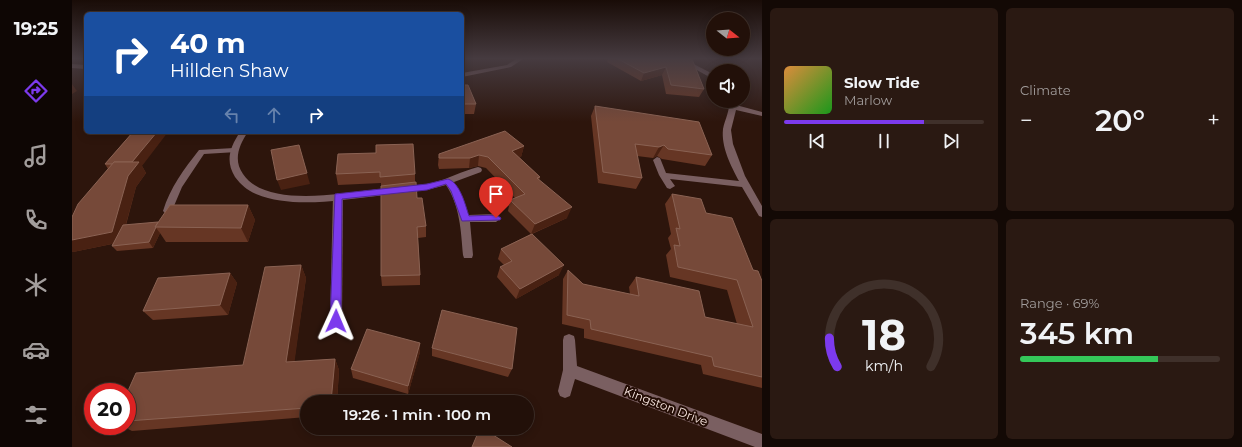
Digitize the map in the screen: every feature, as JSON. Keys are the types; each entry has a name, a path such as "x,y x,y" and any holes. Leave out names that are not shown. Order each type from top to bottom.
{"street":[{"path":"732,108 727,133 731,151 746,185 762,214"},
{"path":"745,108 762,114"},
{"path":"243,134 234,150 234,165 237,174 244,183 267,195 300,199 427,187 478,170"},
{"path":"168,211 171,200 186,171 202,152 234,150"},
{"path":"657,160 663,175 670,186"},
{"path":"663,175 746,185"},
{"path":"448,181 455,190 466,219 468,255"},
{"path":"336,321 338,196"},
{"path":"466,219 496,218"},
{"path":"566,391 570,370 569,340"},
{"name":"Kingston Drive","path":"570,370 762,442"}],"building":[{"path":"670,80 700,80 704,89 671,85"},
{"path":"464,85 468,85 476,104 464,104"},
{"path":"595,106 699,122 712,155 668,149 664,145 659,147 635,144 642,178 603,172"},
{"path":"505,131 524,146 512,151 540,177 537,178 572,207 535,224 510,200 525,194 488,157 479,155 470,158 439,158 439,154"},
{"path":"131,134 155,134 132,162 114,162 113,164 105,164"},
{"path":"413,144 415,174 380,177 380,172 336,174 338,154 376,153 376,145"},
{"path":"299,145 307,173 277,180 271,150"},
{"path":"114,162 139,162 128,176 112,232 72,240 72,217 78,204"},
{"path":"416,182 417,198 422,198 426,226 417,227 420,275 381,276 381,186"},
{"path":"672,194 701,199 706,213 732,218 753,270 758,271 762,281 762,377 714,366 712,357 591,329 590,320 567,315 568,270 583,284 639,296 636,277 699,291 705,317 753,327 737,280 678,267 674,245 680,246 676,228 680,229"},
{"path":"170,205 248,205 241,228 155,227"},
{"path":"158,222 149,242 112,246 123,225"},
{"path":"532,234 564,265 520,289 500,267 512,261 501,249"},
{"path":"301,265 286,362 335,359 332,395 300,395 300,409 136,420 136,383 132,383 136,373 243,365 265,267"},
{"path":"230,273 220,305 143,311 158,278"},
{"path":"442,310 517,328 512,369 432,348"},
{"path":"367,329 420,343 408,386 351,369"},
{"path":"477,435 493,435 512,447 472,447"}],"route":[{"path":"336,321 338,196 427,187 448,181 455,190 466,219 496,218"}]}
